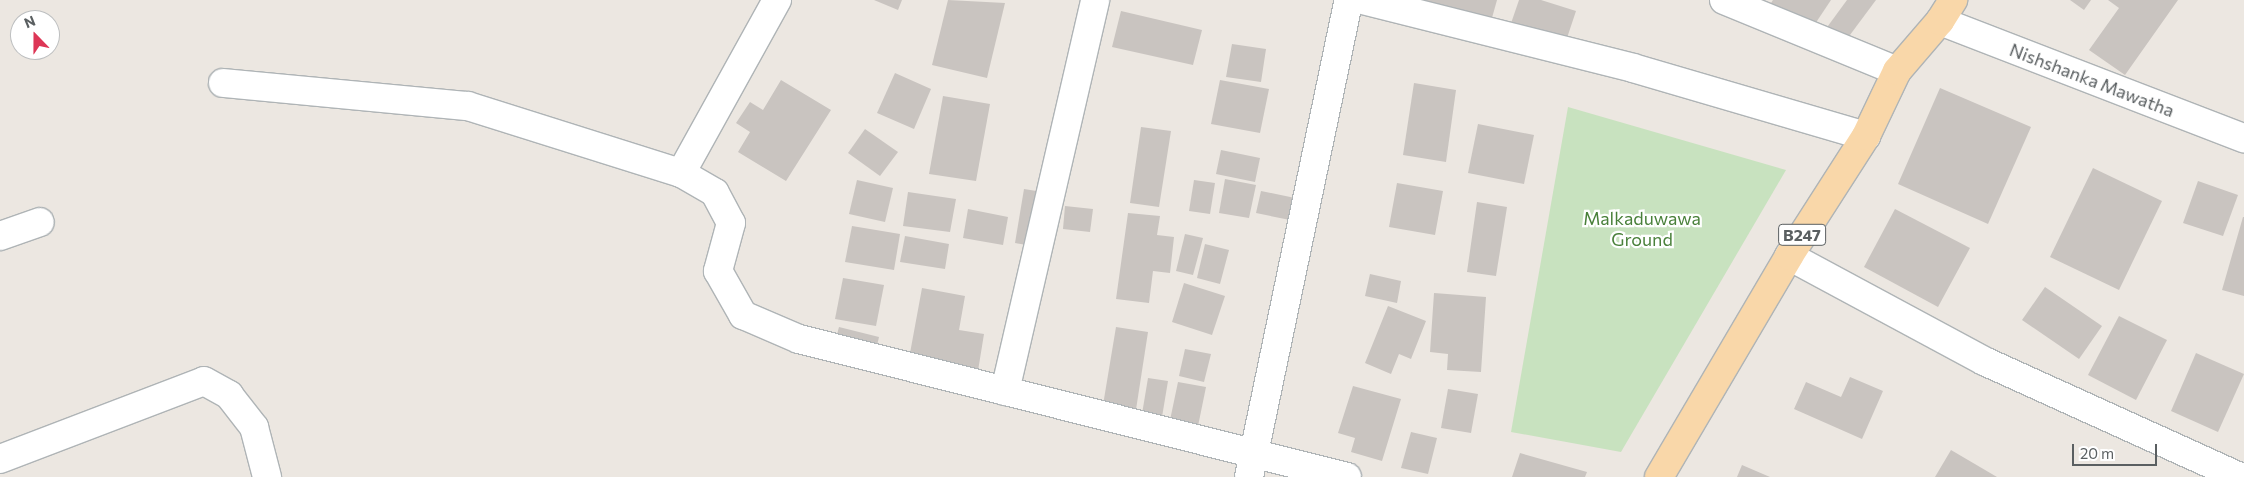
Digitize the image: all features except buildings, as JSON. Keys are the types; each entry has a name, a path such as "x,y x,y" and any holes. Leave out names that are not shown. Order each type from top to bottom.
{"main road":[{"name":"B247","path":"1659,477 1788,256 1866,136 1897,70 1947,11"}],"street":[{"path":"681,174 777,0"},
{"path":"1005,391 1095,0"},
{"path":"1251,465 1349,0"},
{"path":"1363,0 1634,68 1866,136"},
{"path":"1724,0 1897,70"},
{"name":"Nishshanka Mawatha","path":"1947,11 2244,138"},
{"path":"223,83 468,106 681,174 715,193 731,223 718,272 743,315 799,339 1005,391 1251,465 1347,477"},
{"path":"0,236 40,222"},
{"path":"1788,256 1984,361 2240,477"},
{"path":"0,459 204,381 229,395 254,427 267,477"}],"green space":[{"name":"Malkaduwawa Ground","path":"1568,107 1786,170 1621,452 1511,432"}]}
